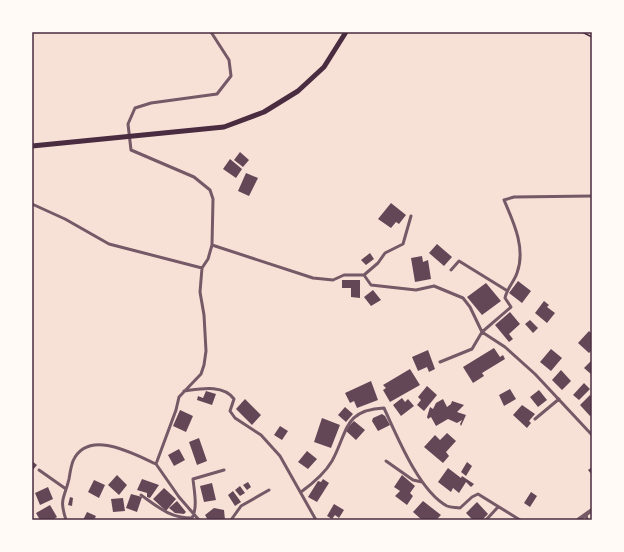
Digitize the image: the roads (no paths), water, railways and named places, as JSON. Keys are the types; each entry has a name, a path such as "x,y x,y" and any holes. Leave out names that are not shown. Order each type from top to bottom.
{"main road":[{"path":"32,146 224,127 264,112 298,92 324,67 346,32"}],"street":[{"path":"156,464 176,410 179,397 201,374 204,366 206,351 204,315 200,292 202,268 208,259 212,245 213,199 210,190 184,172 131,150 128,124 135,108 151,104 217,94 231,76 229,60 211,32"},
{"path":"440,362 472,349 482,332 511,307 504,298 506,290 515,279 521,263 516,229 504,200 514,197 592,196"},
{"path":"32,204 66,219 109,244 202,268"},
{"path":"212,245 313,278 333,280 344,275 364,275 378,263 385,253 403,244 411,216"},
{"path":"450,270 459,261 506,290"},
{"path":"364,275 371,285 416,290 434,286 463,298 470,307 482,332 505,347 535,374 592,435"},
{"path":"184,391 213,389 221,390 231,395 234,399 230,411 235,418 261,435 280,456 316,520"},
{"path":"535,419 559,398"},
{"path":"301,492 311,484 332,462 348,424 364,410 384,408 422,482 448,507 460,508 472,497 478,494 498,508 520,520"},
{"path":"66,520 61,503 74,460 83,449 100,444 119,447 156,464 179,497 199,520"},
{"path":"386,461 413,480 422,482"},
{"path":"39,470 66,489"},
{"path":"141,495 164,511 179,518 192,518 195,514 193,479 224,470"},
{"path":"231,520 241,506 269,490"},
{"path":"486,520 498,508"},
{"path":"578,520 592,510"},
{"path":"586,514 587,520"}]}
